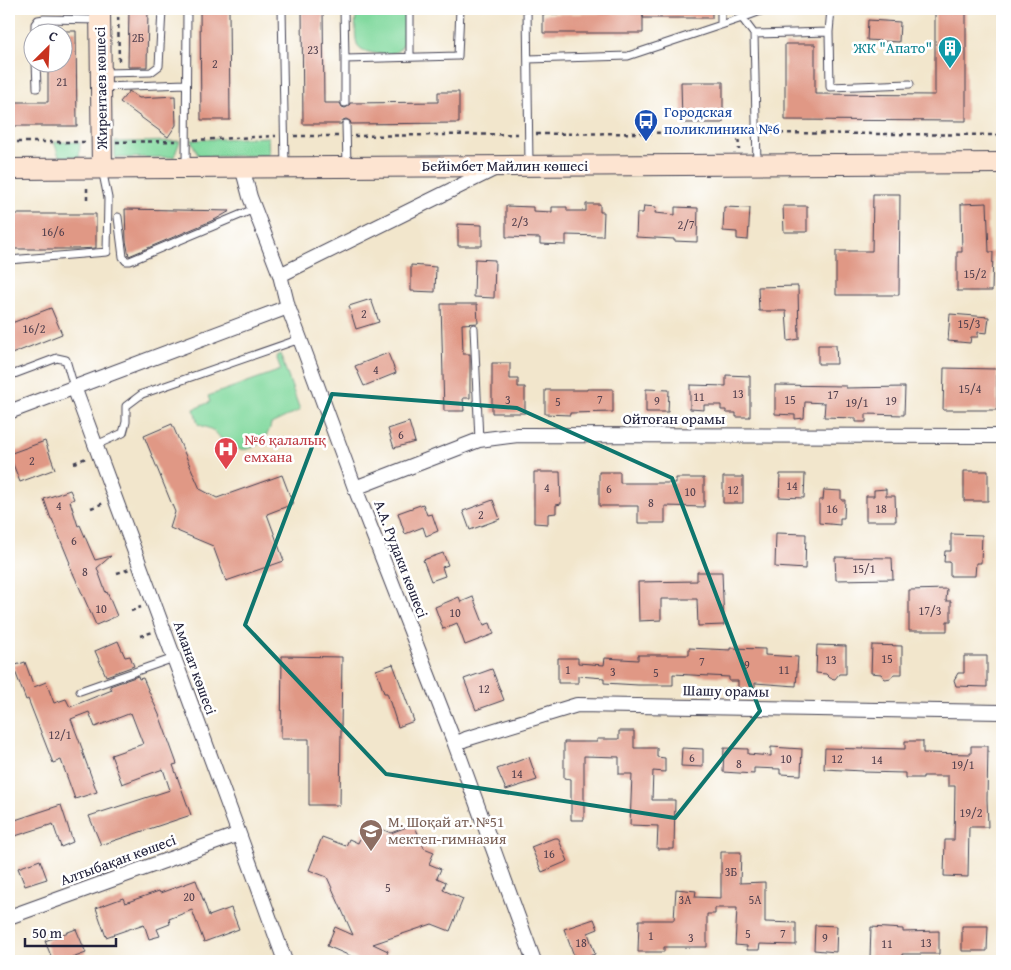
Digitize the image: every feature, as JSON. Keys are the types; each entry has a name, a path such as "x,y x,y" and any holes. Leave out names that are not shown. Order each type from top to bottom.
{"street":[{"name":"Жирентаев көшесі","path":"100,14 102,168"},
{"name":"Бейімбет Майлин көшесі","path":"9,169 1002,163"},
{"path":"280,275 501,166"},
{"name":"А.А. Рудаки көшесі","path":"242,167 254,210 280,275 288,307 355,488 456,744 534,961"},
{"path":"9,412 288,307"},
{"name":"Аманат көшесі","path":"74,387 285,961"},
{"name":"Ойтоған орамы","path":"355,488 479,440 518,435 1002,436"},
{"name":"Шашу орамы","path":"456,744 466,739 577,705 1002,712"},
{"name":"Алтыбақан көшесі","path":"9,917 239,834"}],"lane":[{"path":"186,168 187,9"},
{"path":"282,9 285,167"},
{"path":"344,9 345,103"},
{"path":"410,9 410,57"},
{"path":"345,58 458,56 460,9"},
{"path":"527,9 529,166"},
{"path":"721,9 721,24"},
{"path":"528,59 628,56 766,9"},
{"path":"831,9 829,32 830,87 910,84"},
{"path":"101,80 151,72 159,66 162,10"},
{"path":"36,22 44,19 100,14"},
{"path":"742,18 754,34 757,164"},
{"path":"754,34 829,32"},
{"path":"36,72 37,88"},
{"path":"101,80 186,84"},
{"path":"346,124 347,167"},
{"path":"9,260 107,252 108,198 102,168"},
{"path":"118,217 123,257 126,260 130,260 254,210"},
{"path":"474,328 479,440"},
{"path":"96,445 123,433 126,422 126,406 142,394 300,339"},
{"path":"9,376 57,358 66,360 74,387"},
{"path":"80,691 174,658"}],"path":[{"path":"284,136 738,132 1002,135"},
{"path":"9,142 86,142"},
{"path":"87,188 87,198"}],"highlighted area":[{"path":"332,394 517,408 672,478 760,711 675,818 386,774 245,625"}],"green space":[{"path":"356,9 405,9 406,37 404,43 396,52 392,53 380,54 363,50 357,44"},
{"path":"268,137 269,155 199,157 191,140"},
{"path":"180,141 174,157 115,158 115,142"},
{"path":"54,142 80,142 79,158 59,156"},
{"path":"280,354 300,410 271,424 265,437 256,446 243,449 237,449 228,445 211,429 198,424 194,409 210,402 208,396 281,370 276,356"}],"building":[{"path":"129,9 148,9 147,67 128,67"},
{"path":"200,9 229,9 230,120 201,120"},
{"path":"302,9 323,9 324,103 340,103 345,108 350,103 438,102 438,92 459,92 459,123 351,124 346,119 341,124 303,124"},
{"path":"643,9 712,9 712,18 643,18"},
{"name":"ЖК \"Апато\"","path":"935,9 966,9 966,121 785,120 785,44 815,44 815,94 935,95"},
{"path":"643,13 643,33 543,33 543,14"},
{"path":"868,20 900,22 899,42 867,40"},
{"path":"72,31 76,31 77,126 13,126 13,102 48,102 48,72 72,72"},
{"path":"681,82 723,82 723,123 682,123"},
{"path":"129,91 139,98 175,96 176,125 168,137 120,102"},
{"path":"873,194 900,194 899,295 836,295 836,251 872,251"},
{"path":"987,203 989,252 993,252 992,291 957,291 957,252 962,252 961,204"},
{"path":"586,204 600,204 600,212 604,212 603,236 566,235 566,245 540,244 540,238 506,237 506,206 533,207 533,211 552,212 552,207 567,207 567,211 586,211"},
{"path":"644,206 656,207 655,213 675,215 675,207 698,208 697,242 636,237 637,213 643,213"},
{"path":"783,206 807,206 807,232 784,232"},
{"path":"724,207 750,208 748,240 737,239 737,232 723,231"},
{"path":"125,209 230,211 216,219 129,256 126,241"},
{"path":"9,214 96,214 96,248 9,249"},
{"path":"458,224 482,225 482,246 458,246"},
{"path":"475,259 495,260 494,298 474,297"},
{"path":"411,265 436,267 435,292 411,291"},
{"path":"798,286 799,339 788,341 786,311 759,311 758,287"},
{"path":"371,299 379,322 356,329 349,306"},
{"path":"441,304 477,304 478,323 462,324 463,354 470,354 470,398 463,398 464,411 444,411"},
{"path":"51,308 62,334 9,355 9,324"},
{"path":"950,314 989,317 987,333 978,332 978,337 971,337 970,343 948,341"},
{"path":"818,345 836,345 837,364 818,364"},
{"path":"388,353 396,373 364,386 355,366"},
{"path":"492,363 510,363 510,379 518,379 518,387 525,387 525,413 492,413"},
{"path":"944,368 997,369 997,410 943,410"},
{"path":"726,375 750,376 750,417 736,417 736,413 726,413 726,410 721,410 721,405 704,405 704,410 690,409 690,385 726,386"},
{"path":"775,385 846,386 846,388 905,387 904,415 866,414 866,422 856,422 856,418 824,417 825,403 805,402 804,418 795,419 795,415 775,414"},
{"path":"613,389 613,412 570,413 570,415 545,414 545,390"},
{"path":"646,389 669,390 668,412 646,412"},
{"path":"409,422 415,442 394,448 388,429"},
{"path":"172,424 200,489 217,498 282,475 293,504 267,514 284,561 226,581 213,546 170,528 175,512 144,436"},
{"path":"45,441 55,469 20,482 9,454"},
{"path":"964,471 988,471 988,501 964,501"},
{"path":"534,472 560,472 561,504 556,505 556,513 548,514 548,524 534,523"},
{"path":"599,472 620,472 620,483 676,483 676,478 704,478 704,507 665,506 665,523 638,523 638,506 599,506"},
{"path":"780,474 805,474 804,498 779,497"},
{"path":"723,477 743,477 743,503 723,503"},
{"path":"886,489 886,496 895,496 896,521 866,521 866,496 874,496 874,490"},
{"path":"70,490 74,499 70,501 78,526 80,525 95,560 111,556 97,568 117,616 96,625 69,564 44,499"},
{"path":"824,490 841,491 841,500 845,500 844,518 840,518 840,525 819,523 819,500 823,500"},
{"path":"493,500 500,519 470,530 463,511"},
{"path":"423,504 427,515 432,514 438,531 426,536 423,527 405,534 398,513"},
{"path":"776,533 806,534 805,569 775,567"},
{"path":"951,534 982,535 981,563 976,563 975,576 950,576 950,562 944,562 945,551 951,551"},
{"path":"443,553 448,565 442,567 445,576 431,581 423,560"},
{"path":"835,557 892,558 893,579 836,580"},
{"path":"697,572 722,572 724,625 698,626 697,599 661,599 661,620 639,621 638,582 697,581"},
{"path":"947,589 946,601 951,601 951,621 947,621 947,631 909,631 909,590"},
{"path":"459,597 461,602 473,597 484,625 490,623 494,634 465,645 457,623 443,629 435,607"},
{"path":"118,641 125,657 130,656 134,666 106,676 95,651"},
{"path":"817,645 846,646 846,674 839,674 835,679 830,678 826,674 816,673"},
{"path":"872,645 902,646 902,674 894,674 891,678 885,679 881,674 871,673"},
{"path":"689,648 765,649 765,655 798,657 796,686 755,683 755,689 738,688 738,681 729,681 729,677 673,674 673,685 604,683 604,678 578,676 578,683 558,683 558,658 578,658 578,663 604,665 605,658 638,660 638,655 689,655"},
{"path":"282,656 342,657 340,805 309,805 309,739 281,739"},
{"path":"964,656 987,656 987,687 956,686 954,680 958,673 964,673"},
{"path":"25,662 34,687 46,682 54,703 66,699 70,707 112,690 110,686 138,676 139,679 143,678 177,764 173,765 191,815 101,845 89,816 170,790 163,769 122,784 111,755 143,744 131,713 95,727 89,712 71,719 97,792 75,799 61,760 53,763 13,666"},
{"path":"393,664 414,721 398,727 387,693 384,693 376,670"},
{"path":"492,669 504,700 476,710 464,679"},
{"path":"619,731 634,731 634,748 657,748 657,757 665,758 665,772 653,771 652,800 675,800 674,849 657,849 658,826 630,825 632,774 619,774 619,757 584,756 584,820 571,820 571,779 564,778 564,742 597,742 597,739 619,739"},
{"path":"905,741 923,741 923,753 971,754 971,746 988,746 988,827 969,827 968,877 944,876 945,840 954,840 955,786 948,786 948,776 905,778 905,773 824,769 825,748 905,749"},
{"path":"771,747 802,749 801,775 780,774 780,769 754,768 754,774 723,772 724,748 748,749 748,754 771,756"},
{"path":"682,748 703,749 703,767 681,766"},
{"path":"529,757 537,780 506,790 497,769"},
{"path":"61,805 73,842 61,847 53,824 9,838 9,822"},
{"path":"414,824 424,848 434,852 429,864 441,869 437,878 446,882 443,890 463,899 450,931 432,924 373,944 388,951 384,961 362,961 327,946 335,927 353,935 327,877 309,870 322,837 346,846 349,839 358,843 363,832 375,837 379,828 391,833"},
{"path":"558,838 568,861 542,872 531,847"},
{"path":"721,852 741,852 740,883 765,882 765,922 796,923 796,945 760,944 759,950 747,950 747,946 735,945 737,908 715,908 715,914 707,914 707,947 664,947 664,952 638,952 639,920 674,920 676,889 696,891 695,897 721,898"},
{"path":"40,860 47,879 25,886 18,868"},
{"path":"196,880 209,916 231,908 239,929 204,942 192,910 169,919 170,924 157,929 160,936 149,939 144,924 106,937 96,908 123,898 125,903"},
{"path":"594,919 598,929 588,933 595,954 589,956 590,961 576,961 564,929"},
{"path":"815,925 837,926 836,952 814,950"},
{"path":"962,926 988,926 987,951 962,951"},
{"path":"871,927 903,929 903,932 939,931 939,954 902,954 902,960 870,958"},
{"path":"76,929 86,953 64,961 53,961 45,941"}],"place":[{"name":"ЖК \"Апато\"","path":"950,69"},
{"name":"Городская поликлиника №6","path":"646,142"},
{"name":"№6 қалалық емхана","path":"226,470"},
{"name":"М. Шоқай ат. №51 мектеп-гимназия","path":"371,852"}]}
